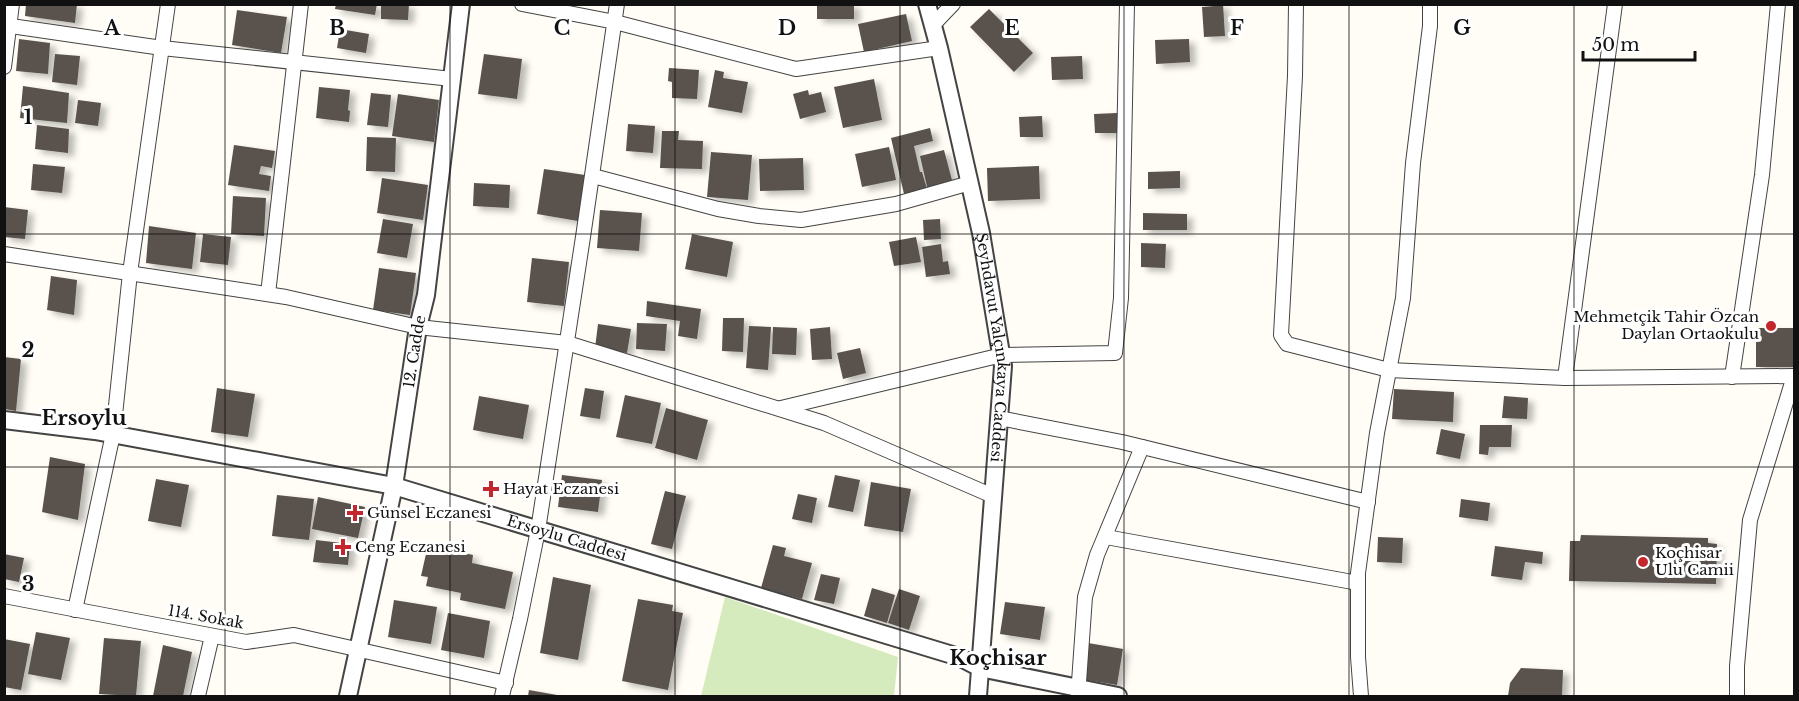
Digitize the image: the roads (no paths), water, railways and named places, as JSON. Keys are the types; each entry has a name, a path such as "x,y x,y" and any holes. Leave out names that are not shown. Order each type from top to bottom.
{"street":[{"path":"4,67 7,26 12,4"},
{"path":"75,610 113,434 129,273 168,4"},
{"path":"268,294 301,4"},
{"name":"12. Cadde","path":"348,696 394,486 418,327 426,295 461,4"},
{"path":"522,4 615,22 796,69 939,48"},
{"path":"504,690 538,530 617,4"},
{"name":"Şeyhdavut Yalçınkaya Caddesi","path":"927,4 981,233 1003,366 978,696"},
{"path":"933,26 953,4"},
{"path":"779,409 1002,355 1115,353 1121,298 1127,4"},
{"path":"1296,4 1295,76 1281,335 1287,344 1389,370 1565,378 1794,376 1750,520 1737,666 1737,696"},
{"path":"1360,696 1358,583 1377,433 1403,298 1413,163 1430,26 1430,4"},
{"path":"1565,378 1615,4"},
{"path":"1732,377 1762,175 1778,4"},
{"path":"7,26 162,48 452,79"},
{"path":"592,176 718,209 801,220 896,204 970,183"},
{"path":"4,254 268,294 418,327 567,343 824,423 993,496"},
{"path":"999,418 1142,447 1368,502"},
{"name":"Ersoylu Caddesi","path":"4,420 113,434 394,486 959,657 980,668 1078,692 1118,696"},
{"path":"1078,692 1085,597 1097,555 1142,447"},
{"path":"1106,537 1358,583"},
{"name":"114. Sokak","path":"4,596 246,642 294,635 504,690"},
{"path":"198,696 212,636"}],"place":[{"name":"Mehmetçik Tahir Özcan Daylan Ortaokulu","path":"1771,326"},
{"name":"Hayat Eczanesi","path":"491,489"},
{"name":"Günsel Eczanesi","path":"355,513"},
{"name":"Ceng Eczanesi","path":"343,547"},
{"name":"Koçhisar Ulu Camii","path":"1643,562"}],"district":[{"name":"Ersoylu","path":"84,418"},
{"name":"Koçhisar","path":"998,658"}]}
